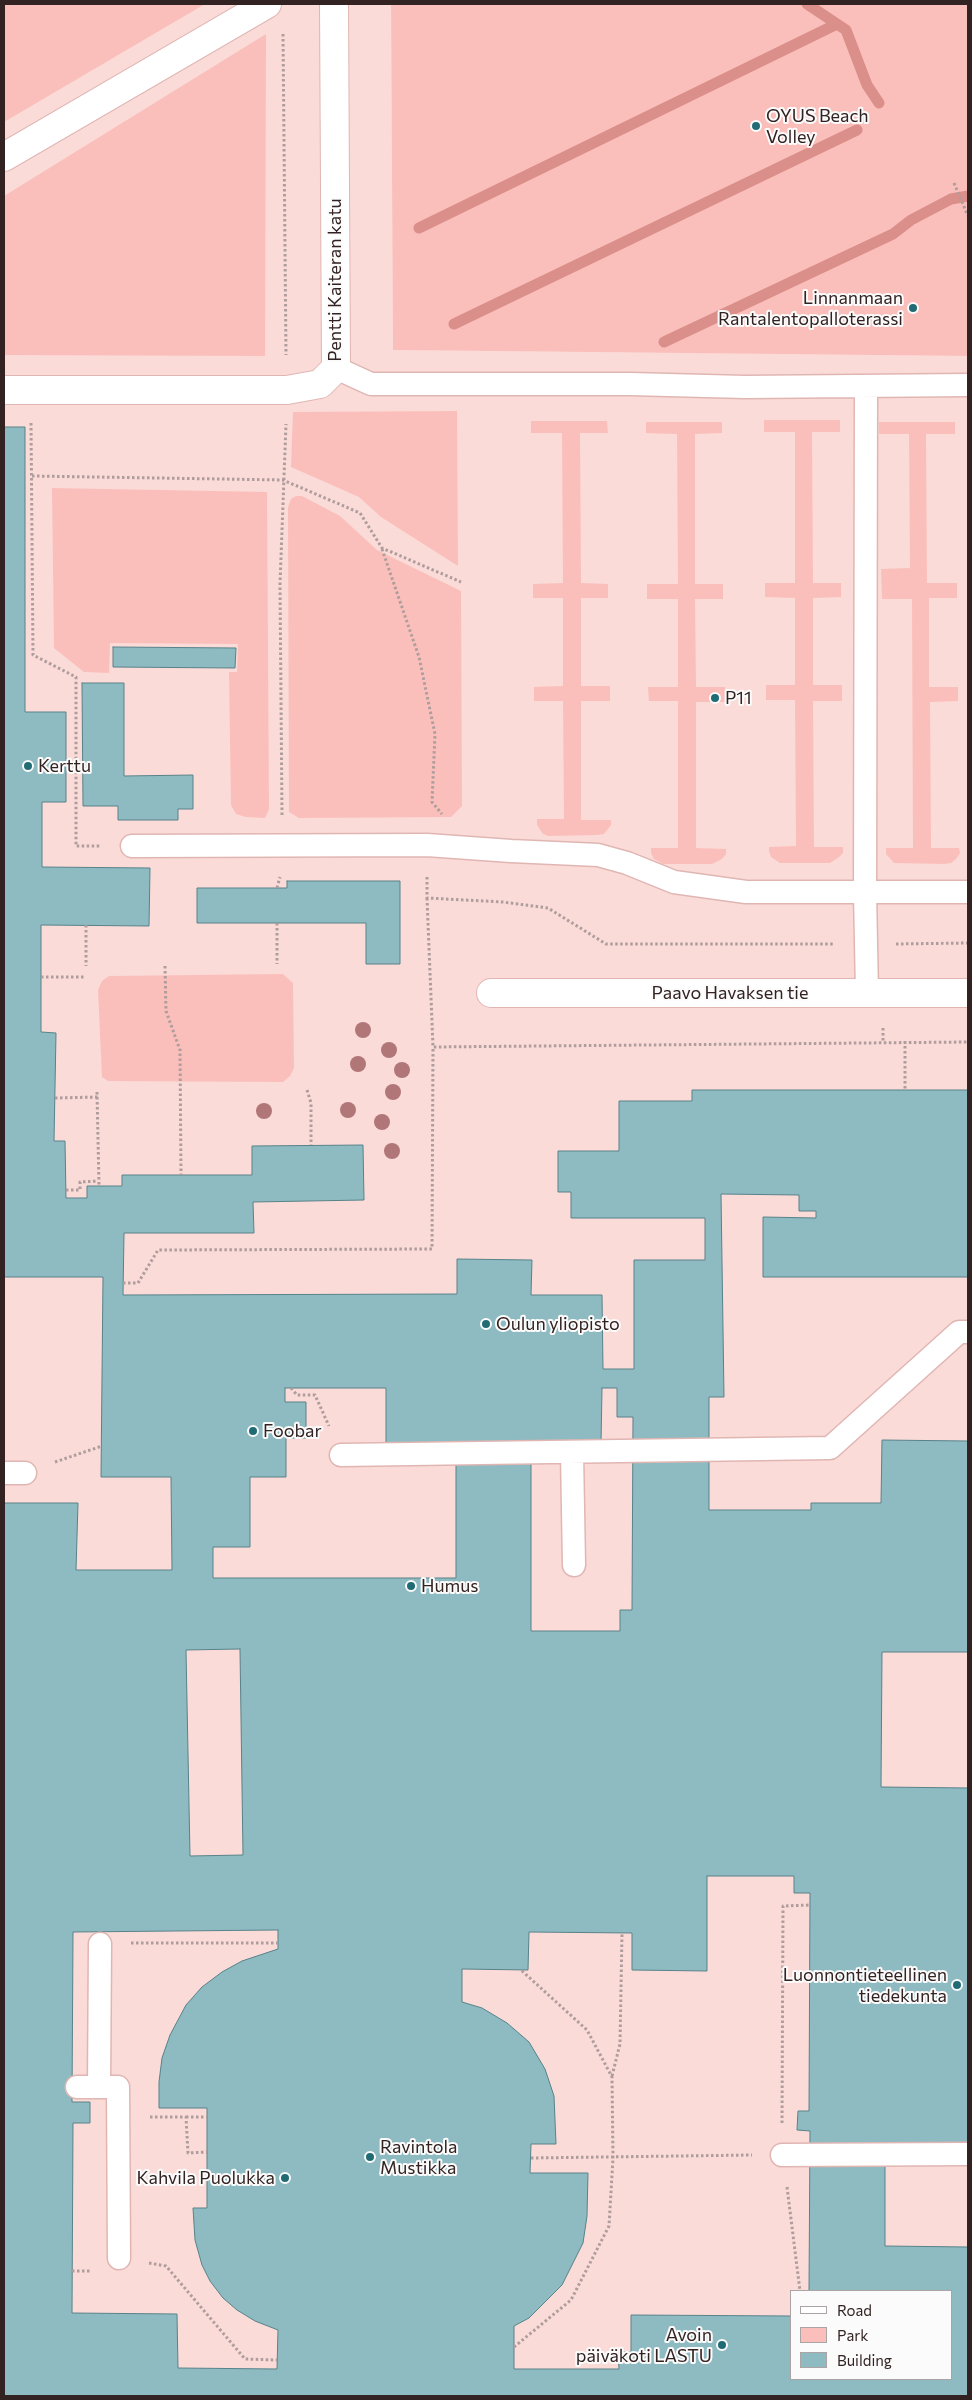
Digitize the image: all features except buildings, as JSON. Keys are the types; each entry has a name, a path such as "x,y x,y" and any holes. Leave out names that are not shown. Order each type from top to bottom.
{"street":[{"path":"4,157 267,4"},
{"name":"Pentti Kaiteran katu","path":"4,390 287,390 320,384 336,368 334,4"},
{"name":"Paavo Havaksen tie","path":"491,993 968,993"}],"lane":[{"path":"336,368 371,384 630,384 745,387 968,385"},
{"path":"866,386 865,892 867,993"},
{"path":"132,846 427,845 598,855 626,863 674,882 746,892 968,892"},
{"path":"341,1455 830,1448 959,1332 968,1332"},
{"path":"572,1453 574,1565"},
{"path":"99,2087 100,1944"},
{"path":"77,2087 118,2087 119,2258"},
{"path":"782,2154 968,2154"}],"path":[{"path":"954,183 968,216"},
{"path":"31,416 33,655 76,677 76,846 132,846"},
{"path":"32,476 284,480 360,513 382,548 419,657 435,734 432,802 467,848"},
{"path":"382,548 461,582"},
{"path":"123,1282 138,1282 158,1250 432,1248 433,1047 427,870"},
{"path":"427,898 503,902 548,908 606,944 968,943"},
{"path":"277,923 277,964"},
{"path":"86,925 86,966"},
{"path":"165,966 166,1011 180,1050 181,1175"},
{"path":"41,978 86,978"},
{"path":"905,1042 905,1090"},
{"path":"433,1047 968,1042"},
{"path":"307,1090 311,1103 311,1145"},
{"path":"55,1098 98,1095 99,1184 80,1182 80,1190 66,1190"},
{"path":"291,1388 297,1395 315,1395 341,1455"},
{"path":"14,1473 102,1446"},
{"path":"800,2290 782,2154 783,1906 810,1905"},
{"path":"514,2347 571,2300 610,2226 613,2158 612,2077 620,2044 622,1933"},
{"path":"100,1944 278,1943"},
{"path":"521,1970 587,2030 612,2077"},
{"path":"118,2117 207,2117"},
{"path":"186,2117 188,2153 207,2152"},
{"path":"531,2158 782,2154"},
{"path":"72,2272 95,2271 119,2258 166,2266 245,2359 277,2360"}],"shaded area":[{"name":"Oulun yliopisto","path":"179,4 391,4 393,350 968,356 968,2396 4,2396 4,111"}],"green space":[{"path":"4,4 205,4 4,122"},
{"path":"391,4 968,4 968,356 393,350"},
{"path":"266,34 265,356 4,355 4,196"},
{"path":"457,411 458,566 381,517 359,497 291,467 293,412"},
{"path":"764,420 840,420 840,432 812,432 813,583 841,583 841,597 813,598 813,685 842,685 842,701 813,701 814,847 843,847 843,853 830,863 780,863 771,857 769,851 769,847 796,846 795,700 766,700 766,685 795,685 795,598 765,597 765,583 795,583 795,432 764,432"},
{"path":"531,421 607,421 608,433 580,433 581,583 608,584 608,598 581,598 581,686 610,686 610,701 581,701 581,820 611,820 611,825 604,834 548,836 543,834 537,825 537,819 564,819 563,701 534,701 534,687 563,686 563,598 533,598 533,584 563,583 562,433 531,433"},
{"path":"646,422 722,422 722,433 695,434 695,584 723,584 723,599 695,599 696,687 725,687 725,702 696,702 696,848 726,849 726,854 722,859 712,864 663,864 654,859 651,853 651,848 678,848 678,701 649,701 648,687 678,687 678,599 647,599 647,584 678,584 677,434 646,433"},
{"path":"879,422 955,422 955,434 926,434 927,583 957,583 957,598 929,598 929,687 958,687 958,701 930,702 931,848 959,848 960,853 951,863 894,863 886,854 886,848 913,848 912,599 882,599 881,569 910,568 909,434 879,434"},
{"path":"52,488 267,492 269,809 265,818 246,817 236,814 231,805 229,672 237,672 238,644 110,643 109,673 84,672 54,648"},
{"path":"296,496 302,496 340,516 377,550 461,591 462,806 451,817 299,818 289,812 288,507 291,499"},
{"path":"283,974 293,983 294,1068 290,1076 283,1082 108,1081 102,1077 98,990 102,981 109,976"}],"waterway":[{"path":"807,4 846,30 867,85 879,103"},
{"path":"419,228 837,24"},
{"path":"454,324 857,130"},
{"path":"664,342 893,234 911,220 951,199 968,196"}],"place":[{"name":"OYUS Beach Volley","path":"756,126"},
{"name":"Linnanmaan Rantalentopalloterassi","path":"913,308"},
{"name":"P11","path":"715,698"},
{"name":"Kerttu","path":"28,766"},
{"name":"Oulun yliopisto","path":"486,1324"},
{"name":"Foobar","path":"253,1431"},
{"name":"Humus","path":"411,1586"},
{"name":"Luonnontieteellinen tiedekunta","path":"957,1985"},
{"name":"Ravintola Mustikka","path":"370,2157"},
{"name":"Kahvila Puolukka","path":"285,2178"},
{"name":"Avoin päiväkoti LASTU","path":"722,2345"}]}
